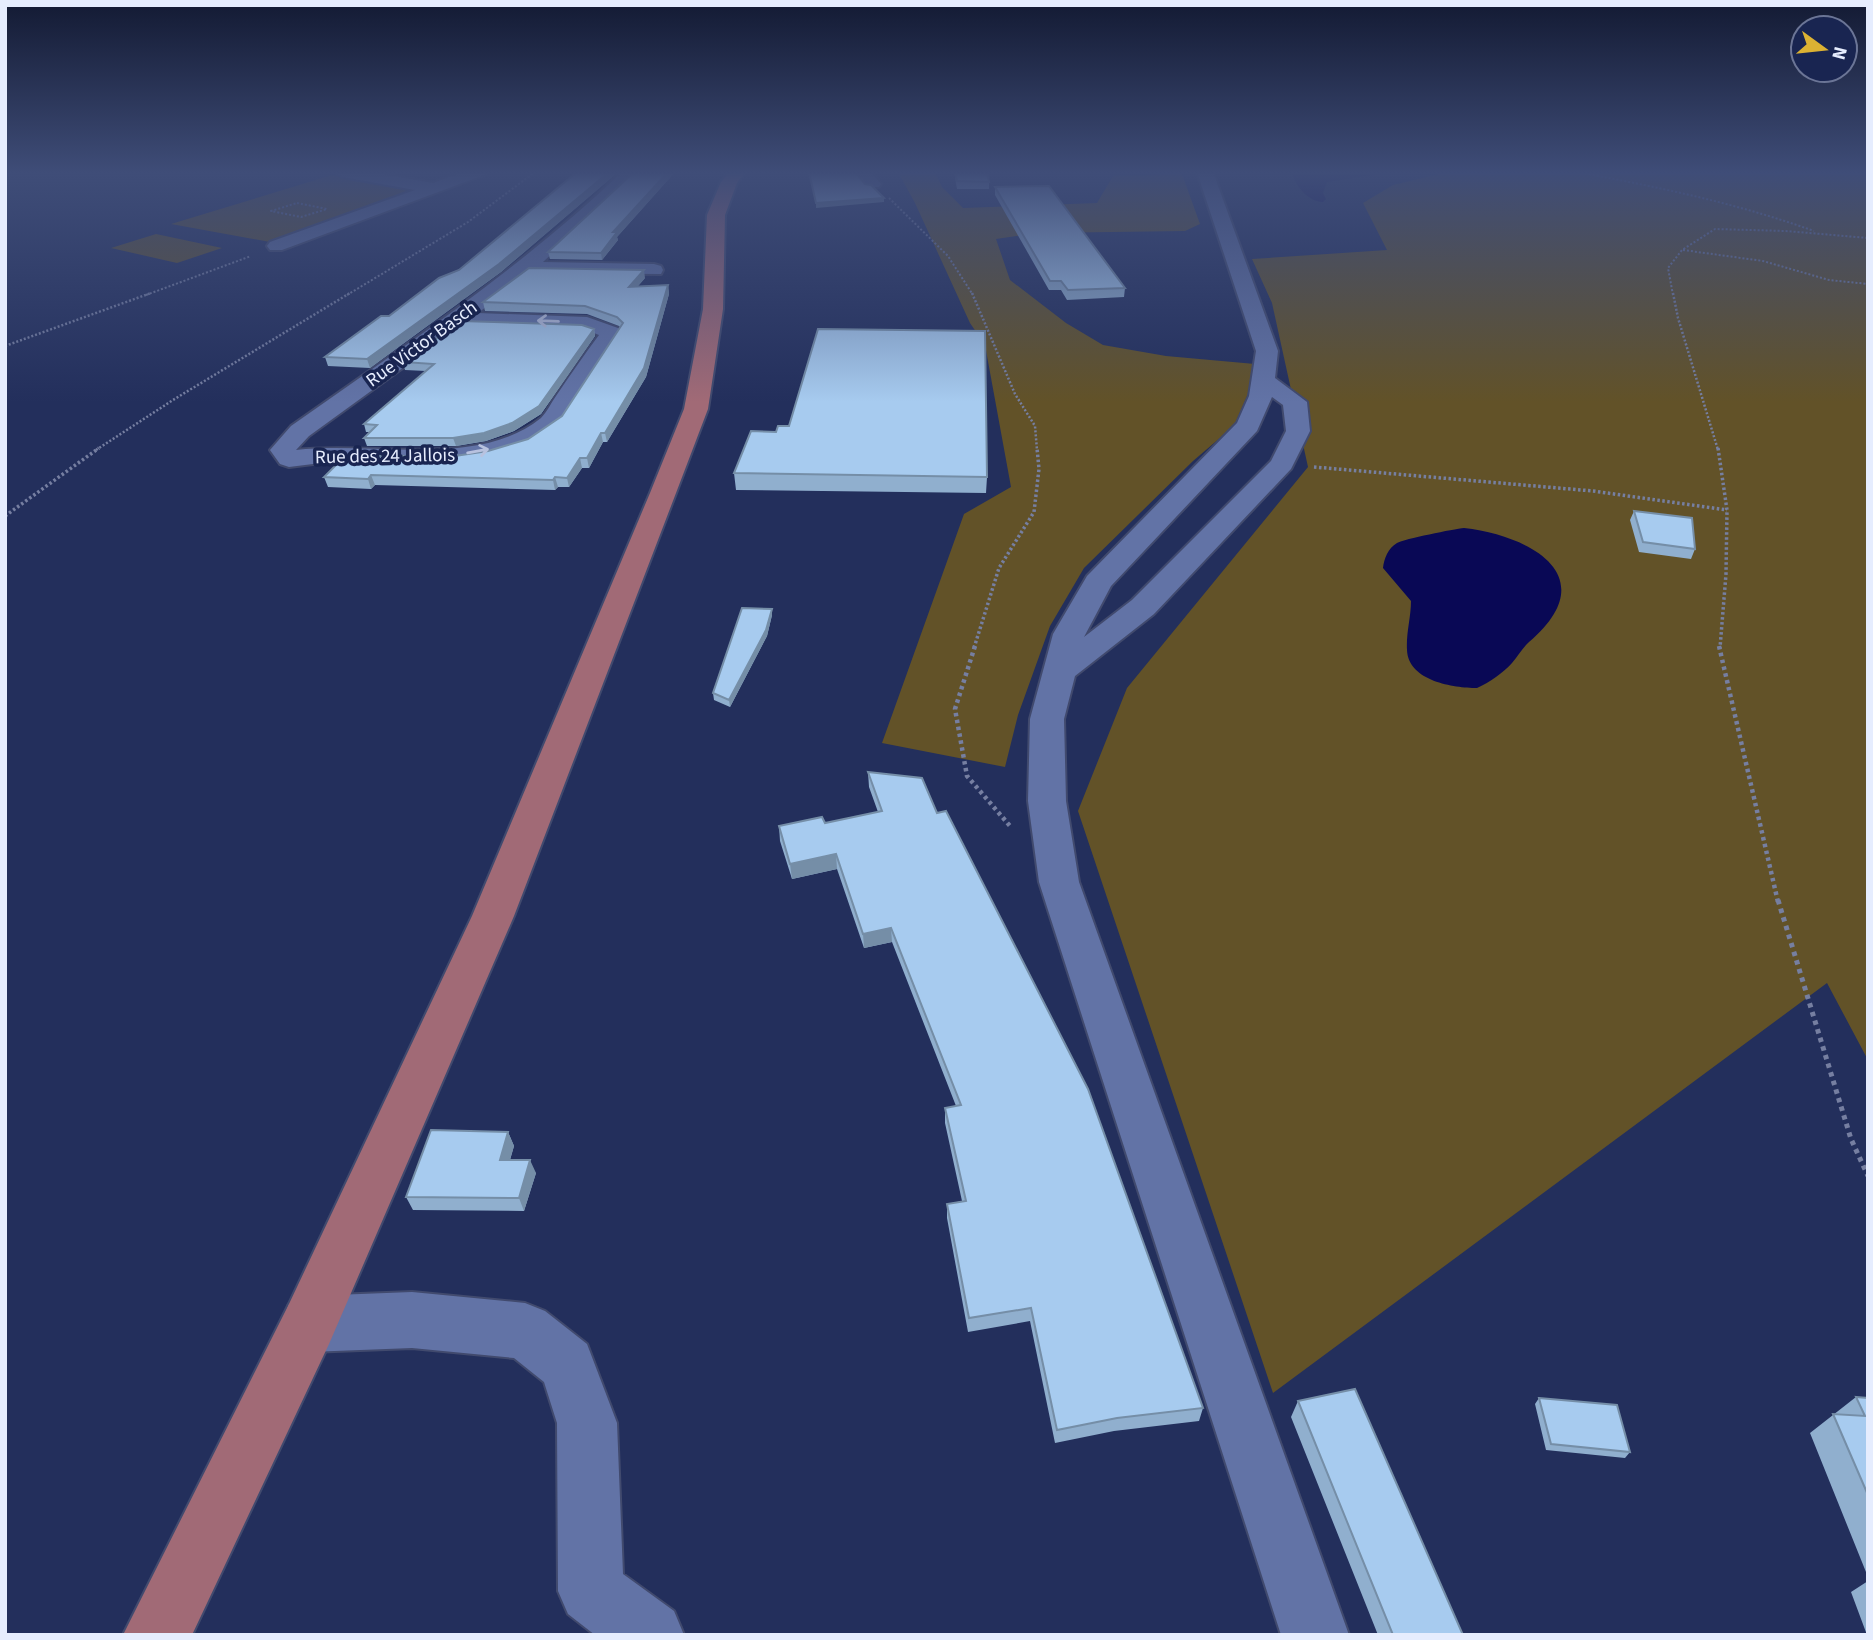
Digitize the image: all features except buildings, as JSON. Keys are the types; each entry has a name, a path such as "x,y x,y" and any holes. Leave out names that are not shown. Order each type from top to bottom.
{"main road":[{"path":"157,1635 309,1324 493,916 696,409 713,309 715,249"}],"street":[{"name":"Rue Victor Basch","path":"289,459 284,450 300,431 526,267 547,249"},
{"path":"1231,249 1266,351 1261,396 1248,426 1098,582 1069,634 1047,719 1047,801 1059,882 1315,1635"},
{"path":"526,267 654,270"},
{"path":"588,290 607,269"},
{"name":"Rue des 24 Jallois","path":"289,459 341,453 441,456 505,446 527,438 550,423 611,332 596,317 454,319"},
{"path":"1059,672 1143,607 1282,464 1298,431 1296,401 1263,380"},
{"path":"309,1324 412,1320 525,1331 567,1364 587,1423 592,1591 650,1635"}],"path":[{"path":"5,346 269,249"},
{"path":"5,516 40,489 153,413 425,249"},
{"path":"940,249 977,300 1015,394 1035,426 1039,469 1034,512 999,568 955,709 967,776 1013,829"},
{"path":"1868,284 1829,280 1763,261 1682,250 1668,268 1678,318 1718,448 1727,510 1726,574 1718,645 1781,914 1851,1139 1868,1176"},
{"path":"1282,464 1593,491 1727,510"}],"shaded area":[{"path":"113,249 220,249 177,263"},
{"path":"936,249 999,249 1010,280 1066,323 1103,345 1166,356 1255,364 1248,394 1234,426 1193,461 1084,568 1050,626 1018,715 1005,767 882,743 964,514 1011,487 985,345 970,323"},
{"path":"1868,249 1868,1060 1827,983 1273,1393 1078,811 1127,688 1308,467 1272,303 1252,259 1387,250"},
{"path":"1464,528 1514,540 1534,550 1550,564 1560,579 1560,598 1551,619 1501,674 1477,688 1434,681 1415,669 1409,661 1407,650 1411,601 1383,568 1387,554 1397,543"}]}
